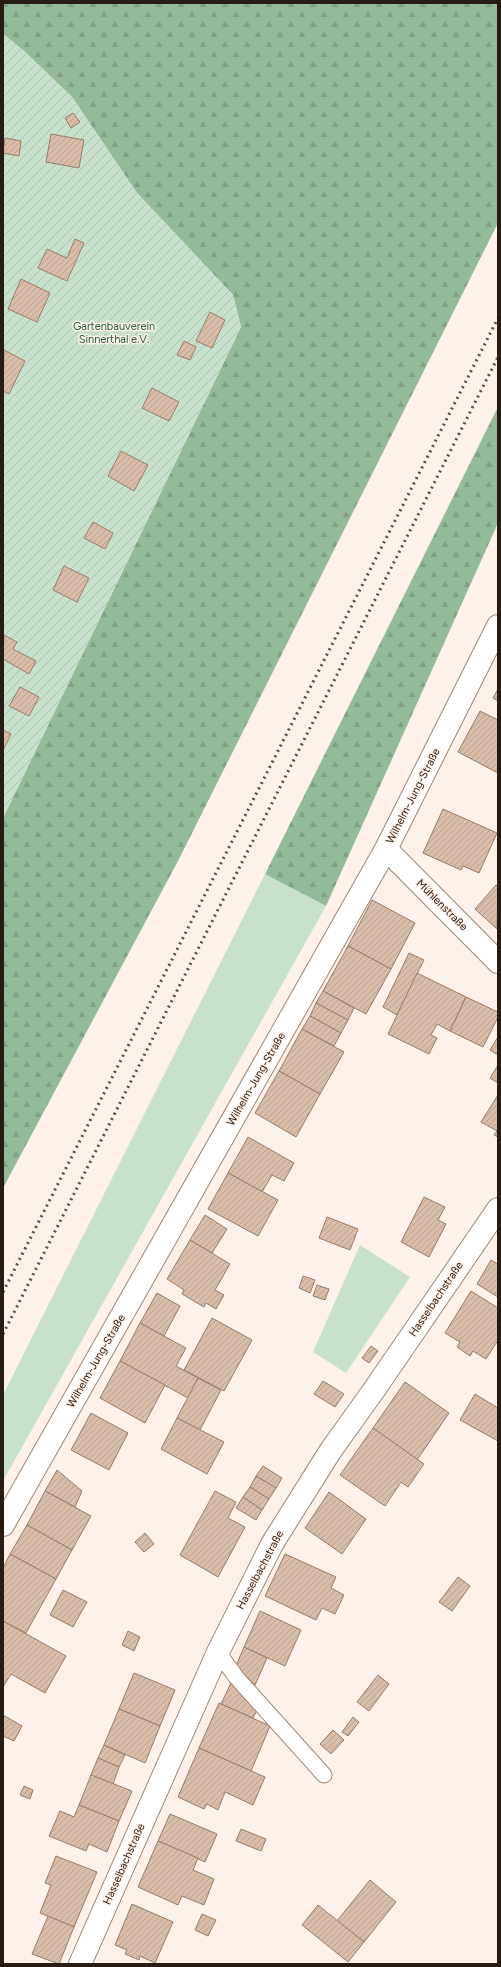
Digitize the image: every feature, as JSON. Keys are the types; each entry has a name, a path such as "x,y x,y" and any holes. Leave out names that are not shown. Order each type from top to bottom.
{"street":[{"name":"Wilhelm-Jung-Straße","path":"3,1525 386,849 498,626"},
{"name":"Mühlenstraße","path":"386,849 498,962"},
{"name":"Hasselbachstraße","path":"80,1964 218,1652 272,1544 331,1450 498,1209"}],"lane":[{"path":"218,1652 236,1677 324,1775"}],"green space":[{"path":"3,3 498,3 498,223 178,861 3,1188 3,818 241,327 233,295 137,193 72,97 24,51 3,34"},
{"name":"Gartenbauverein Sinnerthal e.V.","path":"3,34 24,51 72,97 137,193 233,295 241,327 3,818"},
{"path":"498,407 498,523 326,906 265,874"},
{"path":"265,874 326,906 3,1481 3,1395"},
{"path":"360,1245 410,1277 346,1373 313,1352"}],"building":[{"path":"73,113 80,122 71,128 65,118"},
{"path":"51,134 84,140 79,168 46,162"},
{"path":"5,138 21,141 19,156 3,153"},
{"path":"75,239 84,243 67,281 38,268 47,249 67,258"},
{"path":"21,279 50,293 37,322 8,309"},
{"path":"210,312 225,320 212,348 196,341"},
{"path":"184,341 196,347 190,360 177,355"},
{"path":"4,350 25,361 9,394 3,391"},
{"path":"152,388 179,402 169,421 142,408"},
{"path":"121,451 148,465 134,491 108,476"},
{"path":"93,522 113,533 105,549 84,538"},
{"path":"64,566 89,578 77,602 53,590"},
{"path":"4,635 17,642 13,649 36,661 29,674 3,659"},
{"path":"20,687 39,697 29,716 9,706"},
{"path":"498,689 498,701 493,698"},
{"path":"480,711 498,720 498,773 458,752"},
{"path":"3,730 11,734 3,750"},
{"path":"443,809 497,833 479,873 463,866 461,870 423,853"},
{"path":"496,885 498,887 497,929 475,909"},
{"path":"372,900 415,923 391,969 348,946"},
{"path":"348,946 391,969 366,1014 323,991"},
{"path":"409,953 424,960 397,1015 383,1007"},
{"path":"417,973 466,997 450,1031 437,1024 431,1035 437,1038 429,1054 388,1034"},
{"path":"323,991 354,1008 348,1020 316,1003"},
{"path":"466,997 498,1012 498,1017 483,1047 450,1031"},
{"path":"316,1003 348,1020 341,1033 310,1016"},
{"path":"310,1016 341,1033 334,1046 302,1029"},
{"path":"302,1029 344,1052 320,1094 279,1071"},
{"path":"498,1037 498,1055 490,1050"},
{"path":"498,1065 498,1083 490,1078"},
{"path":"279,1071 320,1094 296,1137 255,1113"},
{"path":"498,1095 498,1137 494,1135 497,1131 481,1122"},
{"path":"248,1137 294,1163 284,1181 272,1175 262,1192 228,1173"},
{"path":"228,1173 278,1200 258,1236 208,1209"},
{"path":"424,1197 445,1207 438,1220 446,1224 429,1257 401,1242"},
{"path":"205,1215 227,1229 212,1253 190,1240"},
{"path":"327,1217 358,1229 350,1250 319,1238"},
{"path":"190,1240 230,1264 215,1290 224,1295 216,1309 206,1303 204,1307 182,1294 184,1290 167,1279"},
{"path":"491,1260 498,1264 498,1297 477,1284"},
{"path":"303,1276 315,1280 310,1293 299,1288"},
{"path":"317,1285 329,1289 325,1300 313,1296"},
{"path":"471,1291 498,1308 498,1340 486,1359 473,1351 470,1356 457,1347 460,1342 445,1333"},
{"path":"157,1293 180,1306 164,1336 140,1323"},
{"path":"212,1318 252,1340 224,1391 184,1370"},
{"path":"140,1323 186,1348 176,1366 198,1378 188,1398 120,1361"},
{"path":"371,1346 378,1351 369,1363 362,1358"},
{"path":"120,1361 165,1385 145,1423 100,1398"},
{"path":"198,1378 221,1390 200,1430 177,1418"},
{"path":"323,1381 344,1394 335,1407 314,1394"},
{"path":"405,1382 449,1413 417,1460 373,1428"},
{"path":"475,1394 498,1408 498,1441 460,1420"},
{"path":"91,1413 128,1433 109,1470 71,1450"},
{"path":"177,1418 224,1442 207,1474 161,1449"},
{"path":"373,1428 424,1464 408,1487 401,1482 385,1506 340,1475"},
{"path":"263,1466 282,1478 276,1488 256,1476"},
{"path":"57,1470 82,1491 75,1507 45,1491"},
{"path":"256,1476 276,1488 269,1499 250,1487"},
{"path":"250,1487 269,1499 262,1510 243,1497"},
{"path":"45,1491 91,1516 72,1550 27,1525"},
{"path":"215,1491 236,1502 228,1518 245,1527 218,1577 180,1555"},
{"path":"329,1492 366,1519 342,1554 305,1528"},
{"path":"243,1497 262,1510 256,1520 236,1508"},
{"path":"27,1525 72,1550 56,1579 10,1554"},
{"path":"145,1533 154,1544 144,1552 135,1542"},
{"path":"10,1554 56,1579 26,1633 3,1621 3,1568"},
{"path":"285,1554 336,1577 331,1588 344,1595 335,1614 322,1608 316,1620 265,1596"},
{"path":"458,1577 470,1586 452,1611 439,1602"},
{"path":"63,1590 87,1602 73,1627 50,1615"},
{"path":"260,1611 301,1630 285,1666 244,1647"},
{"path":"3,1621 66,1656 45,1693 11,1674 3,1687"},
{"path":"128,1631 140,1637 134,1651 122,1645"},
{"path":"244,1647 267,1658 255,1685 236,1666"},
{"path":"134,1673 175,1690 160,1726 119,1709"},
{"path":"378,1675 389,1684 369,1711 357,1702"},
{"path":"231,1683 257,1710 253,1718 221,1704"},
{"path":"219,1703 270,1726 251,1771 199,1748"},
{"path":"119,1709 160,1726 145,1763 104,1745"},
{"path":"3,1715 22,1726 14,1741 3,1736"},
{"path":"353,1717 359,1722 348,1736 342,1732"},
{"path":"333,1730 344,1740 331,1754 320,1744"},
{"path":"104,1745 125,1755 119,1767 98,1758"},
{"path":"199,1748 265,1777 253,1805 225,1792 218,1810 207,1804 204,1809 178,1797"},
{"path":"98,1758 119,1767 113,1784 91,1775"},
{"path":"91,1775 132,1791 119,1821 79,1805"},
{"path":"24,1786 33,1790 30,1799 20,1795"},
{"path":"79,1805 119,1821 107,1852 89,1844 86,1851 49,1836 60,1811 74,1817"},
{"path":"170,1814 217,1834 205,1862 158,1841"},
{"path":"241,1829 266,1839 261,1851 236,1841"},
{"path":"158,1841 198,1858 193,1870 214,1879 204,1905 182,1896 178,1905 138,1887"},
{"path":"56,1856 97,1872 74,1927 40,1913 51,1885 45,1883"},
{"path":"370,1880 396,1902 364,1942 337,1921"},
{"path":"132,1904 173,1922 155,1963 140,1956 139,1960 125,1954 127,1950 115,1945"},
{"path":"318,1905 364,1942 348,1962 302,1925"},
{"path":"202,1914 216,1920 208,1936 195,1930"},
{"path":"48,1916 74,1927 59,1964 32,1954"}],"railway":[{"path":"3,1292 498,318"},
{"path":"3,1334 498,357"}]}
